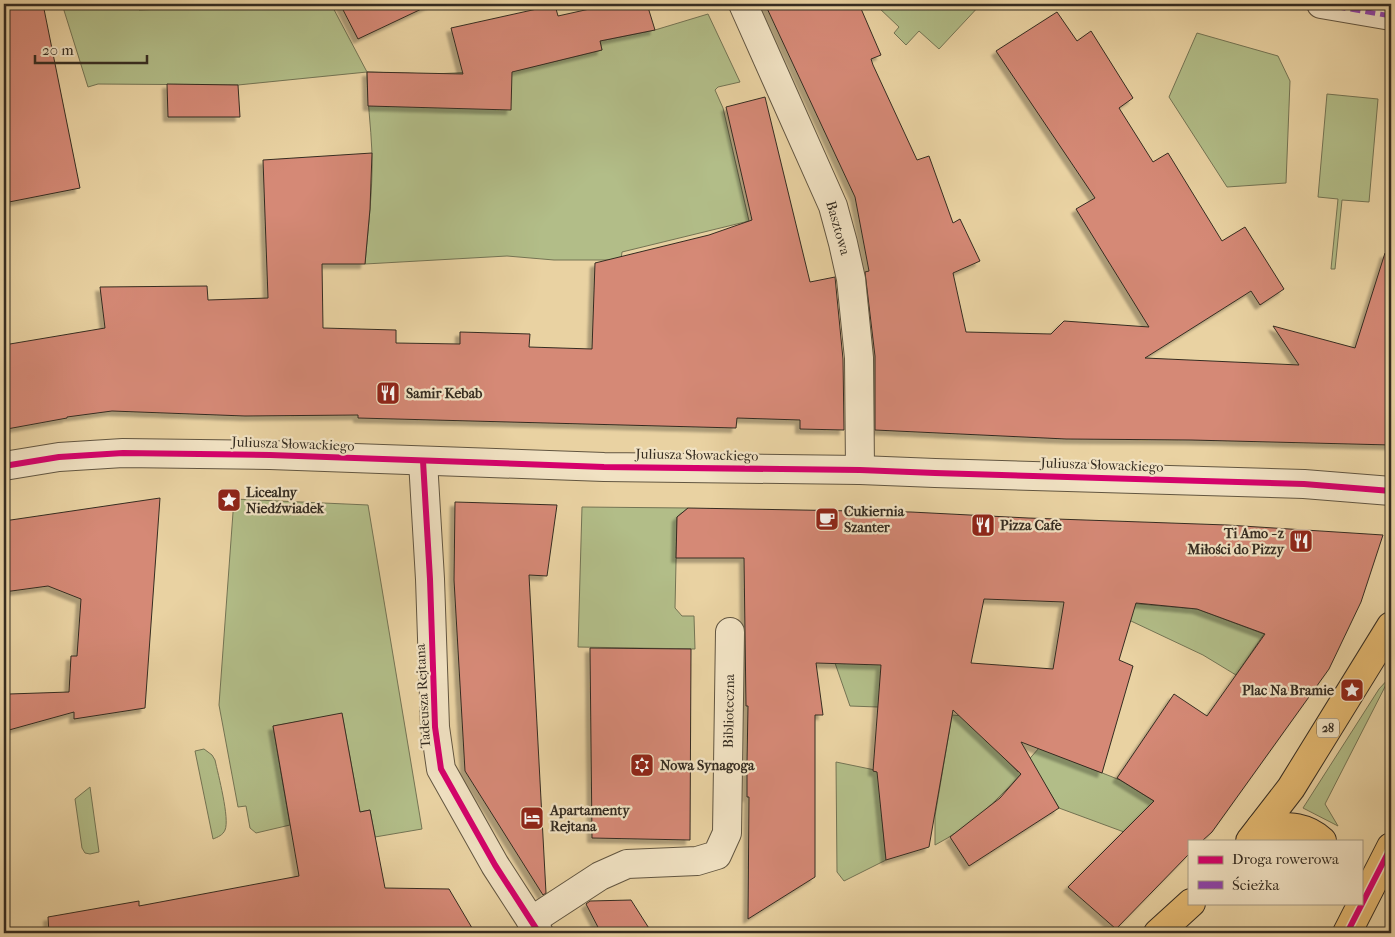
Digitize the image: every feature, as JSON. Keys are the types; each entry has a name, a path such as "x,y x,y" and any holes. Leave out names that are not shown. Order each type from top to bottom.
{"main road":[{"name":"28","path":"1256,834 1290,788 1391,626"},
{"name":"28","path":"1256,834 1291,826 1314,833 1321,840"},
{"path":"1362,902 1391,847"},
{"path":"1158,933 1190,904"},
{"path":"1346,933 1348,904"},
{"path":"1346,933 1361,904"}],"street":[{"name":"Basztowa","path":"743,4 833,206 843,243 851,279 859,358 860,470"},
{"path":"1321,4 1391,16"},
{"name":"Juliusza Słowackiego","path":"4,466 59,457 123,453 270,455 604,467 860,470 1304,484 1391,491"},
{"name":"Tadeusza Rejtana","path":"423,461 430,579 435,727 441,769 495,865 535,927"},
{"name":"Biblioteczna","path":"535,927 600,876 627,864 697,861 717,855 727,833 730,632"}],"green space":[{"path":"62,4 137,4 139,10 209,7 217,4 331,4 367,72 238,85 98,84 88,87"},
{"path":"881,4 981,4 939,49 919,31 906,45 894,33 899,27 878,7"},
{"path":"708,14 740,82 718,87 715,90 723,108 749,221 622,252 621,260 554,260 507,256 365,264 372,167 367,72 433,74 519,70 602,50 600,41 655,30"},
{"path":"1197,33 1278,56 1290,81 1286,183 1227,187 1169,97"},
{"path":"1327,94 1378,99 1369,202 1342,200 1335,269 1331,269 1338,199 1318,197"},
{"path":"234,499 368,505 422,829 375,837 370,810 360,812 342,714 273,726 290,825 256,833 250,828 246,806 238,807 219,705"},
{"path":"582,507 688,508 677,517 675,608 682,616 694,616 695,649 578,647"},
{"path":"1129,603 1197,609 1264,634 1236,675 1203,655 1131,621 1088,618"},
{"path":"930,654 878,707 850,706 835,663"},
{"path":"1390,677 1325,804 1338,826 1303,808 1379,689"},
{"path":"952,715 1021,721 999,753 1018,772 1039,748 1120,780 1154,801 1124,832 1059,808 1046,786 1020,775 981,814 959,831 935,845 935,816"},
{"path":"204,749 215,760 226,816 224,832 213,839 195,751"},
{"path":"836,762 909,777 902,817 882,818 886,860 844,881 837,872"},
{"path":"90,787 99,852 90,854 85,853 82,848 75,799"}],"building":[{"path":"4,4 43,4 80,188 9,202 4,174"},
{"path":"340,4 432,4 358,39"},
{"path":"612,4 647,4 655,30 600,41 602,50 512,72 511,110 368,106 367,72 463,74 451,28 555,5 558,16"},
{"path":"765,4 859,4 881,55 871,59 873,65 917,160 929,156 953,223 960,219 980,261 953,273 966,332 1051,334 1064,321 1149,327 1076,209 1095,198 996,51 1057,12 1077,41 1091,31 1133,98 1119,108 1153,162 1168,153 1222,241 1245,227 1284,289 1260,305 1251,291 1145,358 1299,365 1273,326 1355,348 1385,253 1391,254 1391,445 1066,439 875,430 875,356 865,272 869,271 855,197"},
{"path":"167,84 238,85 240,117 168,117"},
{"path":"765,97 810,282 835,277 843,359 844,430 800,429 800,420 737,418 736,428 358,418 358,415 245,416 112,411 4,428 4,345 105,328 100,287 207,286 208,300 268,298 263,160 372,153 370,209 365,264 322,264 323,328 396,330 396,343 460,344 460,332 530,334 529,347 592,349 595,263 709,235 752,220 726,107"},
{"path":"160,498 145,708 74,719 74,712 9,730 9,694 69,692 71,656 77,656 81,599 48,586 4,592 4,521"},
{"path":"455,502 557,505 547,576 529,575 546,893 543,895 465,771 454,580"},
{"path":"688,508 911,512 1227,525 1383,535 1361,602 1329,669 1212,832 1203,840 1188,840 1188,855 1116,929 1068,887 1154,801 1117,778 1174,694 1207,716 1265,634 1197,609 1136,603 1119,660 1133,666 1102,773 1021,742 1059,808 969,866 950,837 1000,798 1021,774 953,710 929,847 886,860 877,772 873,771 881,665 816,663 823,715 815,715 815,877 748,919 748,706 746,706 744,558 676,558 677,517","holes":["984,599 1064,602 1053,669 971,663"]},
{"name":"Nowa Synagoga","path":"590,648 691,649 690,840 592,838"},
{"path":"342,713 360,812 370,810 385,888 449,889 475,933 49,933 48,917 139,901 139,906 299,876 273,726"},
{"path":"631,900 652,933 601,933 586,904 590,901"}],"marked path":[{"path":"1321,4 1391,16"}],"cycle path":[{"path":"4,466 59,457 123,453 270,455 604,467 860,470 1304,484 1391,491"},
{"path":"423,461 430,579 435,727 441,769 495,865 539,933"},
{"path":"1362,904 1391,847"},
{"path":"1347,933 1362,904"}],"place":[{"name":"Samir Kebab","path":"388,393"},
{"name":"Licealny Niedźwiadek","path":"229,500"},
{"name":"Cukiernia Szanter","path":"827,519"},
{"name":"Pizza Cafe","path":"983,525"},
{"name":"Ti Amo - z Miłości do Pizzy","path":"1301,541"},
{"name":"Plac Na Bramie","path":"1352,690"},
{"name":"Nowa Synagoga","path":"642,765"},
{"name":"Apartamenty Rejtana","path":"532,818"}]}
